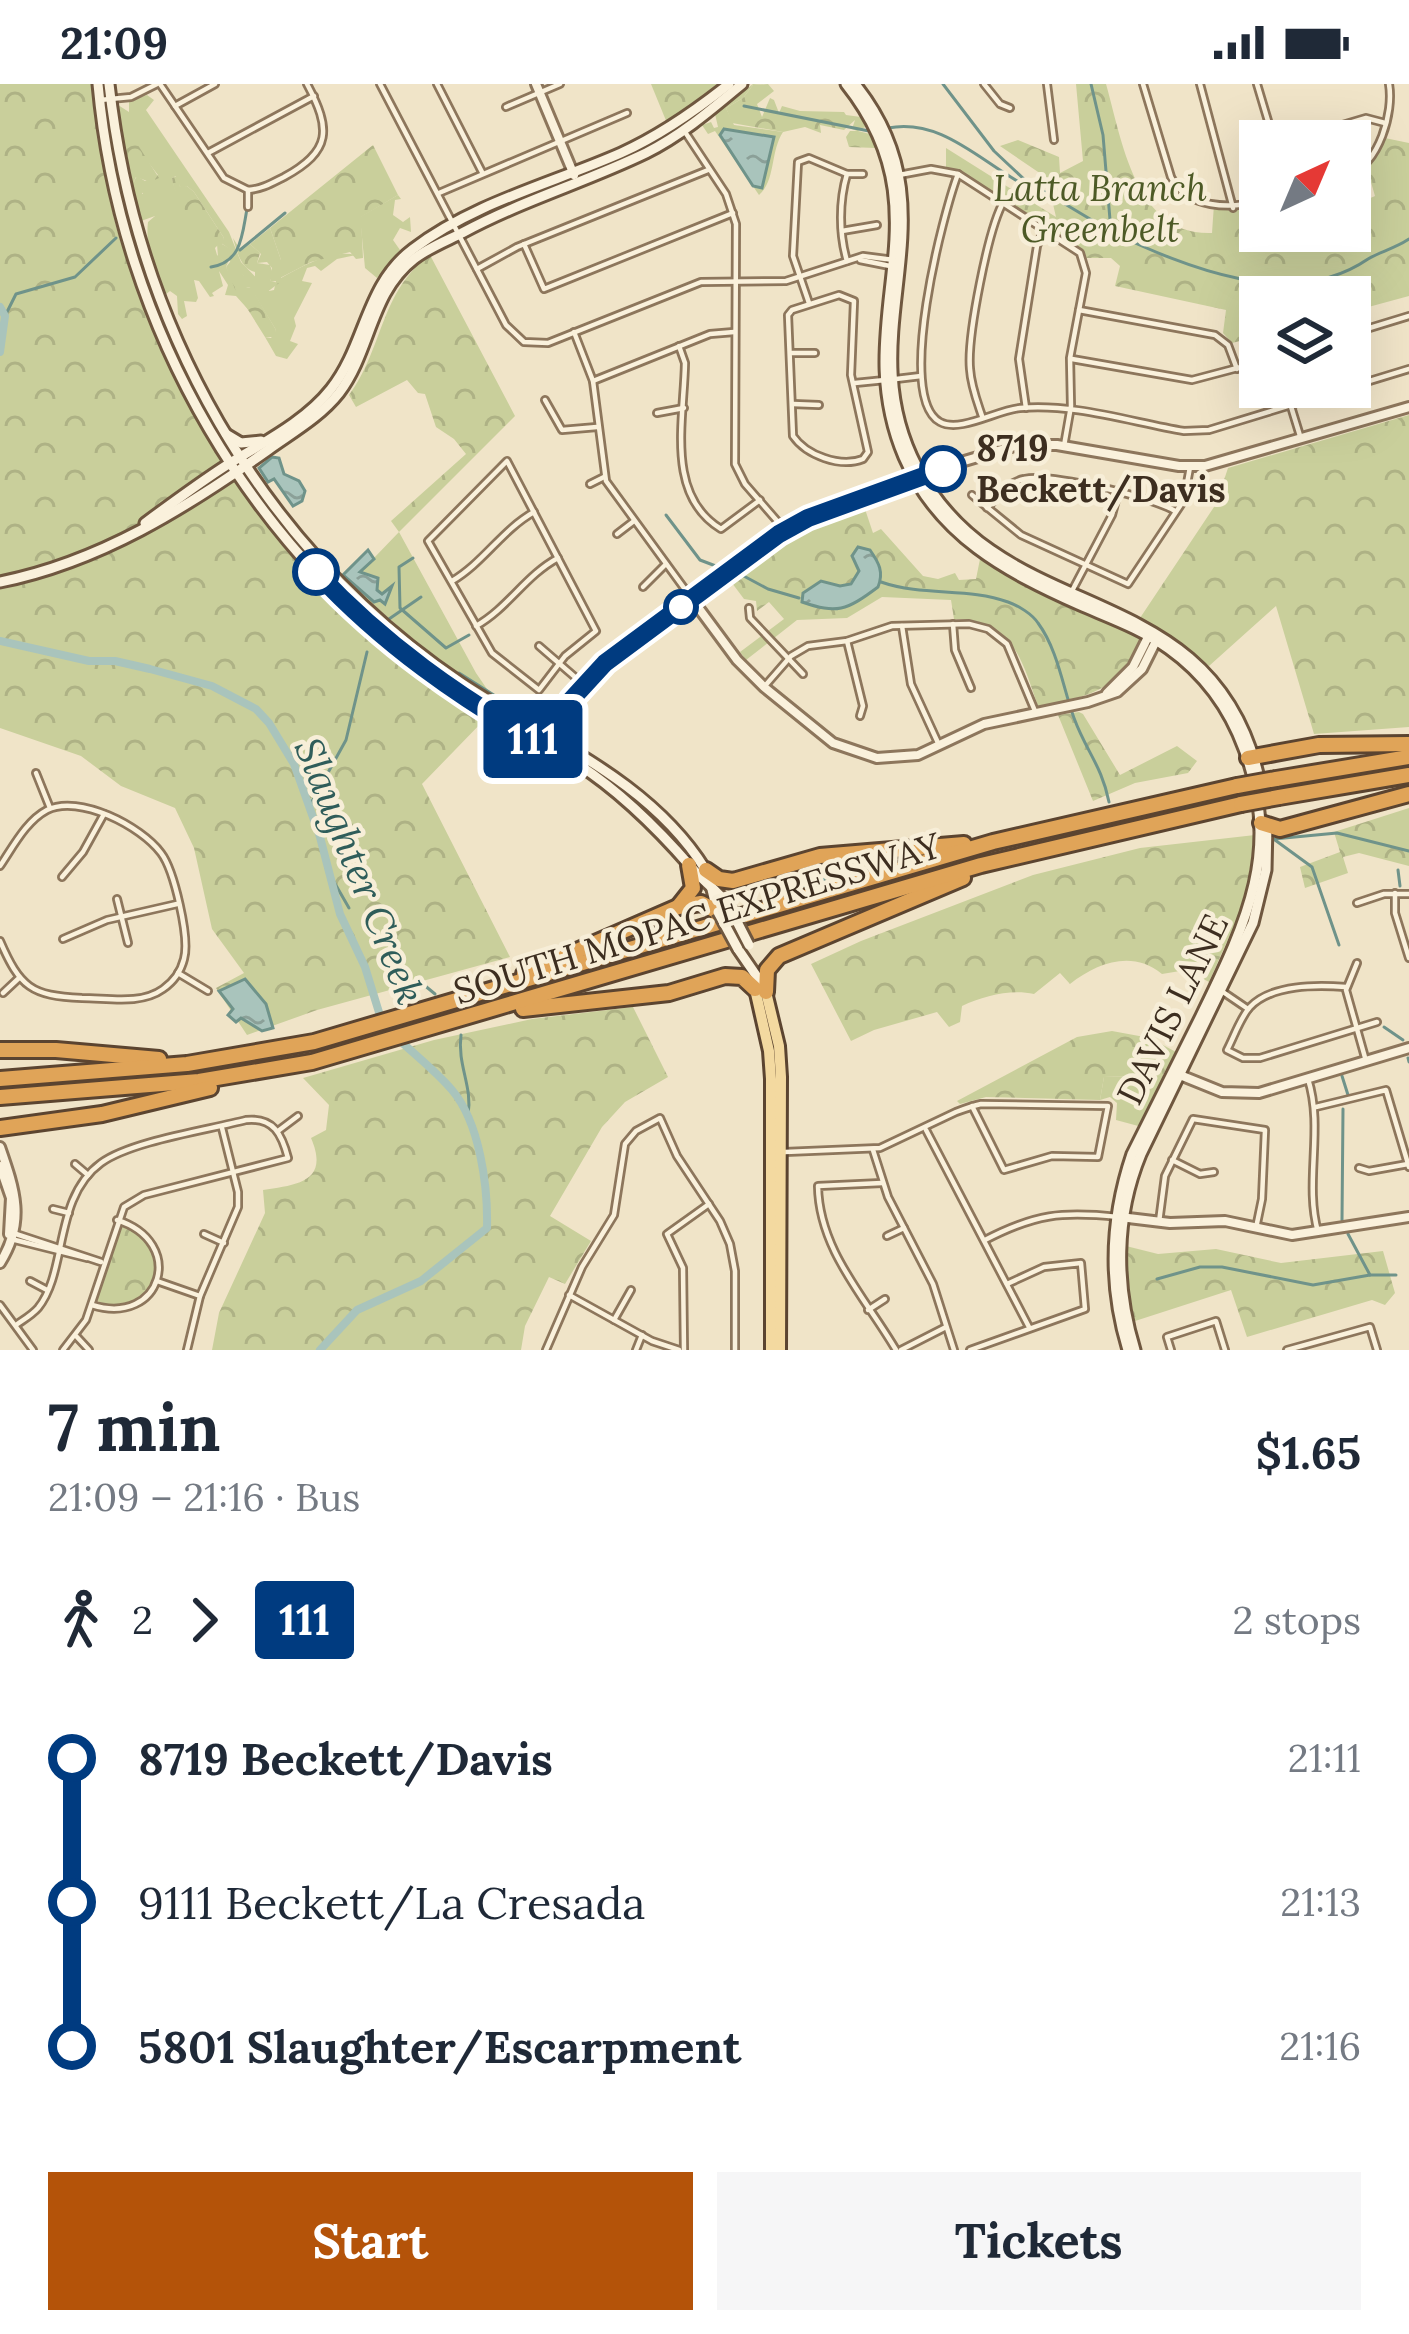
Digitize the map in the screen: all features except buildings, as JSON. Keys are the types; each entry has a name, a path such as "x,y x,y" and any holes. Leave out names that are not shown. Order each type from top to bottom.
{"highway":[{"path":"1255,753 1338,743 1409,744"},
{"name":"SOUTH MOPAC EXPRESSWAY","path":"0,1079 219,1059 369,1027 993,842 1276,779 1409,757"},
{"name":"SOUTH MOPAC EXPRESSWAY","path":"0,1097 273,1071 379,1045 761,928 1017,857 1241,804 1409,775"},
{"path":"1269,847 1269,826 1409,794"},
{"path":"708,878 742,878 820,856 993,842"},
{"path":"760,996 766,970 779,956 1017,857"},
{"path":"678,907 693,887 689,865"},
{"path":"475,994 678,907 700,903 724,909 742,878"},
{"path":"725,976 744,947 779,956"},
{"path":"476,1016 669,993 725,976 742,977 760,996"},
{"path":"0,1050 219,1059"},
{"path":"6,1127 102,1114 273,1071"}],"main road":[{"path":"98,84 105,100 124,229 197,410 328,578"},
{"path":"105,100 109,84"},
{"path":"681,127 729,84"},
{"path":"105,548 237,465 329,398 382,280 400,259 575,177 652,150 742,84"},
{"name":"DAVIS LANE","path":"851,84 884,130 905,217 887,380 892,423 918,478 944,519 976,550 1008,572 1154,635 1193,658 1231,704 1255,753 1269,826 1250,922"},
{"path":"164,329 268,516"},
{"path":"0,582 105,548 207,490 266,440 329,398"},
{"path":"222,431 242,443 266,440"},
{"path":"207,490 240,489 433,676 612,776 689,865 708,878"},
{"name":"DAVIS LANE","path":"1154,635 1207,683 1255,753"},
{"path":"1207,683 1227,706 1231,704"},
{"path":"548,741 675,833 708,878 744,947 775,1053 781,1097 776,1153"},
{"name":"DAVIS LANE","path":"1132,1350 1114,1291 1132,1154 1250,922 1269,847"},
{"path":"775,1053 776,1350"}],"street":[{"path":"105,100 135,95 158,84 226,180 248,190 306,165 319,149 324,120 308,84"},
{"path":"175,106 214,84"},
{"path":"380,84 506,325 518,338 544,344 701,282 800,278 871,256 898,264"},
{"path":"437,84 482,172"},
{"path":"506,107 538,88 560,84"},
{"path":"983,84 1000,104 1010,108"},
{"path":"1047,84 1054,140"},
{"path":"1143,84 1177,188 1187,195 1239,206"},
{"path":"1200,84 1234,208"},
{"path":"1257,84 1268,120"},
{"path":"1371,156 1390,109 1389,84"},
{"path":"538,88 575,177"},
{"path":"207,154 314,96"},
{"path":"438,194 627,113"},
{"path":"1359,120 1385,123"},
{"path":"681,127 733,213 734,460 745,484 785,530"},
{"path":"324,134 332,137"},
{"path":"809,303 793,252 798,164 809,158 847,174 863,174"},
{"path":"476,268 710,169"},
{"path":"896,175 931,169 958,174 1045,227 1082,258 1086,273 1070,358 1070,411 1064,446"},
{"path":"847,174 842,231 851,260"},
{"path":"958,174 940,225 921,347 928,409 940,422 953,425 1026,408 1196,431 1283,408"},
{"path":"248,190 248,207"},
{"path":"982,416 969,357 989,232 1004,201"},
{"path":"524,244 544,290 733,213"},
{"path":"842,231 877,225"},
{"path":"1026,408 1019,359 1037,246 1045,227"},
{"path":"852,297 835,295 788,316 793,436 796,443 834,462 858,462 868,452 852,383 852,297 858,291"},
{"path":"1070,358 1192,380 1237,369 1230,348 1215,335 1079,310"},
{"path":"1371,328 1409,316"},
{"path":"574,332 593,381 604,477 737,660 827,739 856,754 900,758 940,746 984,724 1101,698 1133,679 1154,635"},
{"path":"593,381 710,334 735,332"},
{"path":"679,346 685,363 684,484 697,510 722,529 760,500"},
{"path":"792,353 815,353"},
{"path":"1371,381 1409,369"},
{"path":"852,383 921,376"},
{"path":"545,400 562,430 597,427"},
{"path":"793,404 819,405"},
{"path":"548,741 584,684 610,659 785,530 918,478 1012,446 1064,446 1190,467 1230,462 1409,407"},
{"path":"657,412 683,408"},
{"path":"1292,408 1302,440"},
{"path":"507,461 534,512 596,631 559,663 538,690 496,658 428,541 507,461"},
{"path":"972,495 1021,535 1128,584 1188,490 1190,467"},
{"path":"590,484 604,477"},
{"path":"987,508 1010,485 1030,478 1154,499 1176,512"},
{"path":"1070,597 1112,515 1118,492"},
{"path":"451,581 534,512"},
{"path":"617,534 634,521"},
{"path":"476,626 494,615 540,568 558,558"},
{"path":"643,587 666,564"},
{"path":"749,608 750,618 803,674"},
{"path":"953,624 955,650 971,688"},
{"path":"764,687 786,660 808,646 902,626 980,626 1007,644 1036,713"},
{"path":"902,626 910,684 940,746"},
{"path":"848,641 863,703 860,716"},
{"path":"539,646 584,684"},
{"path":"36,773 50,808"},
{"path":"0,866 28,826 50,808 80,805 104,814 156,846 169,866 186,949 178,973 160,991 135,999 50,996 20,979 0,940"},
{"path":"62,877 83,853 104,814"},
{"path":"1395,893 1395,913 1409,958"},
{"path":"1357,902 1409,894"},
{"path":"117,899 128,943"},
{"path":"63,939 122,917 177,904"},
{"path":"1357,963 1346,987 1366,1061"},
{"path":"178,973 208,991"},
{"path":"3,993 20,979"},
{"path":"1346,987 1304,986 1263,998 1248,1009 1227,1050 1244,1058 1260,1058 1377,1022"},
{"path":"1218,990 1248,1009"},
{"path":"1176,1074 1200,1085 1244,1094 1409,1048"},
{"path":"1308,1079 1316,1107 1313,1210 1318,1232"},
{"path":"1316,1107 1386,1090 1409,1166 1359,1168"},
{"path":"776,1153 873,1150 972,1106 994,1102 1108,1106 1098,1157 1046,1157 1004,1170 972,1106"},
{"path":"278,1131 298,1116"},
{"path":"546,1350 582,1267 614,1215 625,1144 636,1131 660,1118 677,1156 724,1228 733,1254 735,1350"},
{"path":"16,1325 37,1309 69,1213 88,1175 122,1152 221,1126 257,1119 278,1131 288,1158 139,1197 124,1207 92,1305 76,1337 63,1350"},
{"path":"1159,1222 1164,1180 1193,1119 1265,1130 1263,1194 1256,1228"},
{"path":"187,1350 200,1296 238,1207 221,1126"},
{"path":"0,1259 11,1236 16,1196 0,1143 6,1127"},
{"path":"925,1128 1029,1327"},
{"path":"873,1150 882,1184 929,1276 954,1350"},
{"path":"1172,1160 1200,1174 1214,1172"},
{"path":"75,1164 88,1175"},
{"path":"0,1166 11,1198 11,1236"},
{"path":"882,1184 818,1186 823,1229 868,1310 898,1350 946,1328"},
{"path":"569,1295 642,1335 682,1350 683,1268 667,1234 709,1204"},
{"path":"52,1209 69,1213"},
{"path":"984,1240 1052,1214 1220,1221 1287,1235 1409,1217"},
{"path":"92,1305 113,1310 130,1307 143,1300 157,1281 159,1261 152,1242 138,1228 117,1220"},
{"path":"887,1236 904,1228"},
{"path":"204,1234 224,1243"},
{"path":"11,1236 104,1263"},
{"path":"970,1350 1084,1309 1081,1263 1044,1267 1007,1284"},
{"path":"30,1281 46,1290"},
{"path":"157,1281 200,1296"},
{"path":"614,1320 631,1290"},
{"path":"868,1310 885,1299"},
{"path":"0,1305 33,1350"},
{"path":"1171,1350 1167,1337 1216,1321 1225,1350"},
{"path":"1287,1350 1370,1328 1377,1350"},
{"path":"636,1350 642,1335"},
{"path":"76,1337 88,1350"}],"green space":[{"path":"0,84 91,84 119,236 177,380 215,447 258,511 362,625 422,674 487,717 422,784 510,957 317,1010 247,1035 216,988 244,973 212,929 194,848 175,808 121,786 81,756 0,728"},
{"path":"651,84 720,84 667,123"},
{"path":"753,84 763,85 753,85 726,108 734,125 783,132 768,182 759,195 715,131 708,134 702,125 711,122 718,127 715,114"},
{"path":"768,84 774,91 757,104 762,117 770,98 779,113 782,106 844,112 861,117 867,126 858,131 870,134 876,148 849,147 846,137 857,131 852,129 855,120 844,130 820,125 821,133 805,127 783,132 732,123 726,108 753,85"},
{"name":"Latta Branch Greenbelt","path":"1076,84 1106,84 1136,181 1165,219 1186,230 1212,233 1214,204 1239,206 1239,252 1371,252 1371,198 1375,196 1371,155 1380,137 1409,143 1409,296 1371,306 1371,276 1239,276 1239,341 1232,343 1223,333 1226,310 1115,286 1120,266 1111,258 1086,258 1074,242 946,168 946,148 1056,217 1047,178 1000,146 1018,140 1059,157 1060,173 1083,161"},
{"path":"147,95 154,100 146,110 229,232 241,262 269,291 276,281 270,282 272,268 267,262 257,263 261,254 250,244 270,228 281,260 281,278 327,256 356,255 337,259 321,271 315,266 307,268 302,281 312,283 294,318 290,341 298,344 287,359 276,356 265,337 271,338 276,330 229,260 226,267 253,315 236,296 225,295 228,285 219,271 223,286 214,296 194,280 198,298 184,301 187,316 182,319 177,296 170,291 162,297 148,241 148,222 155,216 141,221 131,194 143,194 134,181 137,176 145,181 158,175 120,126 118,105 129,112 129,101","holes":["176,176 181,189 187,186 194,192 224,238 221,243 231,250 225,261 217,255 219,244 184,205 172,178"]},
{"path":"120,126 127,128 159,178 150,182 136,177 142,196 131,194"},
{"path":"373,145 398,195 361,217 363,258 356,259 350,252 311,262 280,278 281,260 270,228"},
{"path":"179,175 180,187 194,192 224,238 222,244 231,249 225,261 218,257 217,244 183,207 172,178"},
{"path":"398,195 401,199 395,200 393,215 403,222 410,217 411,232 400,228 393,240 400,250 377,278 365,268 360,217"},
{"path":"233,238 241,251 250,244 260,253 257,263 270,265 270,281 279,283 262,296 255,287 255,272 243,264"},
{"path":"430,255 515,416 399,532 391,521 466,454 436,427 425,394 407,380 356,407 349,395 391,303"},
{"path":"233,258 247,281 246,288 251,287 276,330 274,337 265,337 235,289 226,267"},
{"path":"1409,415 1409,727 1314,734 1276,606 1209,666 1140,618 1216,504 1228,468"},
{"path":"864,506 873,533 881,529 923,576 938,579 955,573 959,580 976,579 980,559 1141,640 1122,671 1100,689 1038,706 1012,645 990,626 954,619 951,600 882,597 847,618 797,620 746,660 740,652 784,619 769,602 757,611 756,601 744,599 729,579 797,531"},
{"path":"399,532 489,692 441,663 349,584"},
{"path":"1079,712 1120,775 1177,746 1197,761 1188,773 1135,783 1093,801 1058,715"},
{"path":"1409,808 1409,866 1359,853 1343,857 1348,873 1305,888 1300,867 1340,852 1334,832"},
{"path":"1255,835 1245,901 1209,982 1186,970 1162,974 1139,962 1116,962 1070,984 1060,973 1034,994 1006,993 970,1002 962,1006 960,1022 949,1027 937,1012 851,1041 811,964 1033,875 1140,848"},
{"path":"633,1007 668,1077 625,1102 602,1127 550,1216 591,1241 565,1284 549,1277 525,1326 521,1350 212,1350 219,1313 265,1213 263,1190 307,1179 316,1164 311,1138 326,1130 329,1105 303,1078 434,1040 532,1019"},
{"path":"1112,1031 1150,1038 1176,1052 1163,1075 1104,1077 1100,1100 986,1097 957,1101 1077,1037"},
{"path":"1104,1077 1167,1077 1142,1127 1116,1120 1117,1103 1110,1097 1100,1100"},
{"path":"120,1225 140,1236 155,1266 145,1294 116,1306 97,1301"},
{"path":"1126,1246 1158,1254 1216,1249 1281,1263 1383,1251 1395,1293 1385,1305 1372,1300 1247,1337 1231,1290 1132,1322"}],"water":[{"path":"724,129 774,137 762,188 753,186 720,135"},
{"path":"272,457 279,458 284,474 299,481 305,491 302,501 293,506 274,479 268,482 259,468"},
{"path":"858,547 870,550 878,563 878,587 841,608 802,602 803,593 821,581 851,584 859,571 852,556"},
{"path":"368,550 374,559 360,572 378,578 377,590 382,594 392,586 385,604 374,602 343,575"},
{"path":"820,863 826,882 772,899 762,879"},
{"path":"245,979 266,1004 273,1028 262,1031 228,1015 233,1009 219,991"}],"waterway":[{"path":"943,84 994,151 1025,180 1110,231"},
{"path":"1091,84 1103,135 1111,232 1205,270 1273,283 1338,274 1409,239"},
{"path":"744,106 869,131"},
{"path":"888,128 907,126 941,134 1019,182 1025,180"},
{"path":"211,267 235,253 247,209"},
{"path":"240,250 285,213"},
{"path":"5,316 16,294 75,277 116,238"},
{"name":"Slaughter Creek","path":"0,307 5,316 0,352"},
{"path":"666,515 700,560 721,568"},
{"path":"413,558 399,567 400,608 446,648 469,635"},
{"path":"740,574 799,598"},
{"path":"881,582 993,597 1032,616 1051,645 1074,718 1109,802"},
{"path":"389,619 421,597"},
{"name":"Slaughter Creek","path":"0,641 150,669 212,686 256,709 294,764 340,914 365,967 382,1022"},
{"path":"309,807 346,740 367,652"},
{"path":"459,673 508,704"},
{"path":"1274,839 1337,833 1409,851"},
{"path":"1275,840 1312,867 1339,945"},
{"path":"326,868 349,908"},
{"path":"1398,870 1400,886"},
{"path":"418,980 435,994"},
{"path":"1384,1027 1403,1040"},
{"path":"461,1035 468,1115"},
{"name":"Slaughter Creek","path":"320,1350 357,1310 421,1281 487,1228 484,1175 476,1137 462,1104 396,1037"},
{"path":"1408,1058 1409,1062"},
{"path":"1342,1076 1348,1095"},
{"path":"1342,1220 1343,1109"},
{"path":"1348,1234 1370,1275"},
{"path":"1157,1279 1200,1267 1313,1285 1396,1275"}],"bus line":[{"name":"111","path":"316,572 433,676 545,746 571,700 605,663 779,534 808,518 943,469"}],"place":[{"name":"8719 Beckett/Davis","path":"943,469"}]}
